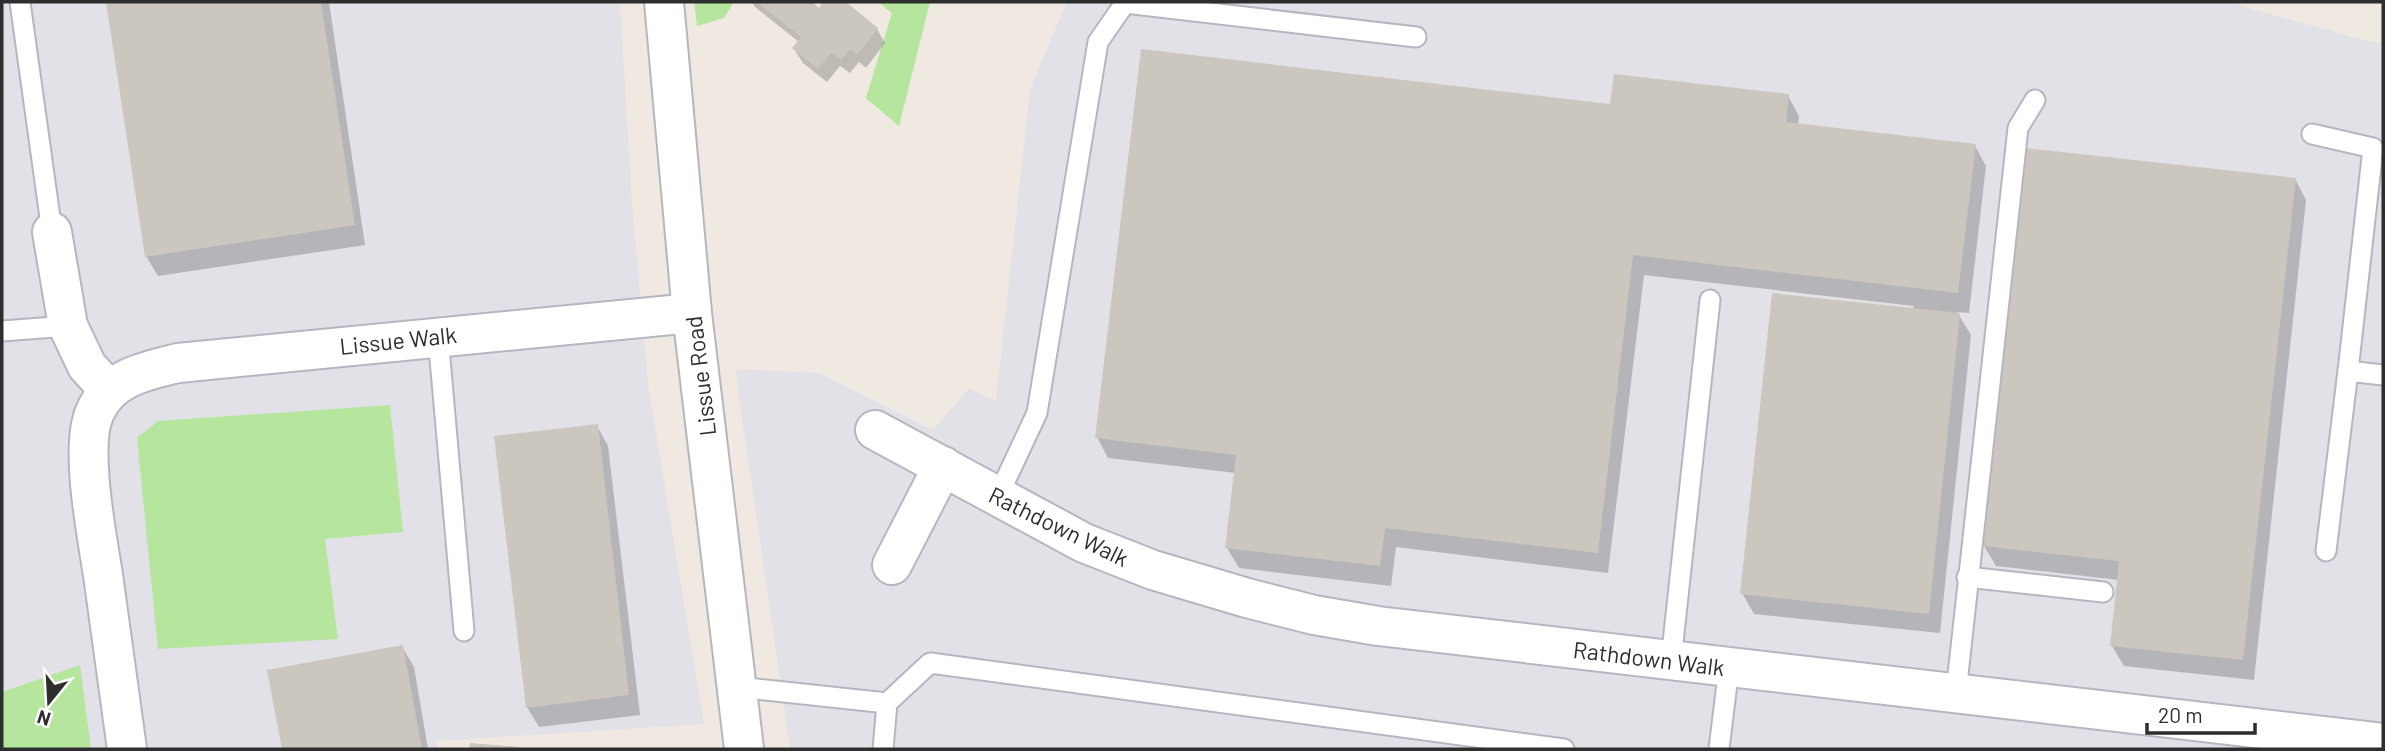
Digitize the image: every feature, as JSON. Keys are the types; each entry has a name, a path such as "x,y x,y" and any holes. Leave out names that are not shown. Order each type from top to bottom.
{"street":[{"name":"Lissue Road","path":"664,2 692,313 744,749"},
{"path":"52,232 68,326 88,366 109,390 94,412 89,438 90,485 127,749"},
{"name":"Lissue Walk","path":"109,390 135,373 178,363 692,313"},
{"name":"Rathdown Walk","path":"875,430 1084,543 1153,570 1314,615 1378,626 2383,743"},
{"path":"892,565 943,466"}],"lane":[{"path":"20,2 52,232"},
{"path":"998,496 1037,413 1098,42 1125,3 1416,37"},
{"path":"1956,693 2018,128 2035,100"},
{"path":"2312,134 2373,148 2326,551"},
{"path":"1671,661 1710,300"},
{"path":"2,331 68,326"},
{"path":"438,336 464,631"},
{"path":"2348,371 2383,375"},
{"path":"1968,577 2103,592"},
{"path":"883,749 887,703 930,663 1564,749"},
{"path":"1719,749 1729,667"},
{"path":"737,687 887,703"}],"shaded area":[{"path":"2,2 620,2 632,203 648,384 704,724 437,741 437,749 2,749"},
{"path":"1067,2 2228,2 2383,44 2383,749 790,749 735,369 819,373 933,430 969,388 996,401 1030,89"}],"green space":[{"path":"694,2 734,2 724,18 697,26"},
{"path":"878,2 930,2 899,126 866,98 892,13"},
{"path":"390,405 403,532 325,539 338,639 158,649 137,438 158,421"},
{"path":"80,665 91,749 2,749 2,692"}],"building":[{"path":"106,2 321,2 355,225 145,257"},
{"path":"757,2 812,2 819,8 823,2 846,2 878,28 857,55 850,49 841,60 831,53 818,69 792,48 801,37"},
{"path":"1141,49 1610,104 1614,74 1789,94 1786,122 1976,144 1958,293 1633,255 1598,553 1385,528 1380,566 1225,548 1236,455 1095,438"},
{"path":"2026,148 2296,178 2243,660 2110,646 2119,561 1983,546"},
{"path":"1772,293 1960,313 1929,614 1740,594"},
{"path":"598,424 629,695 526,708 494,436"},
{"path":"403,645 422,749 282,749 267,670"},
{"path":"470,743 519,747 519,749 469,749"}]}
